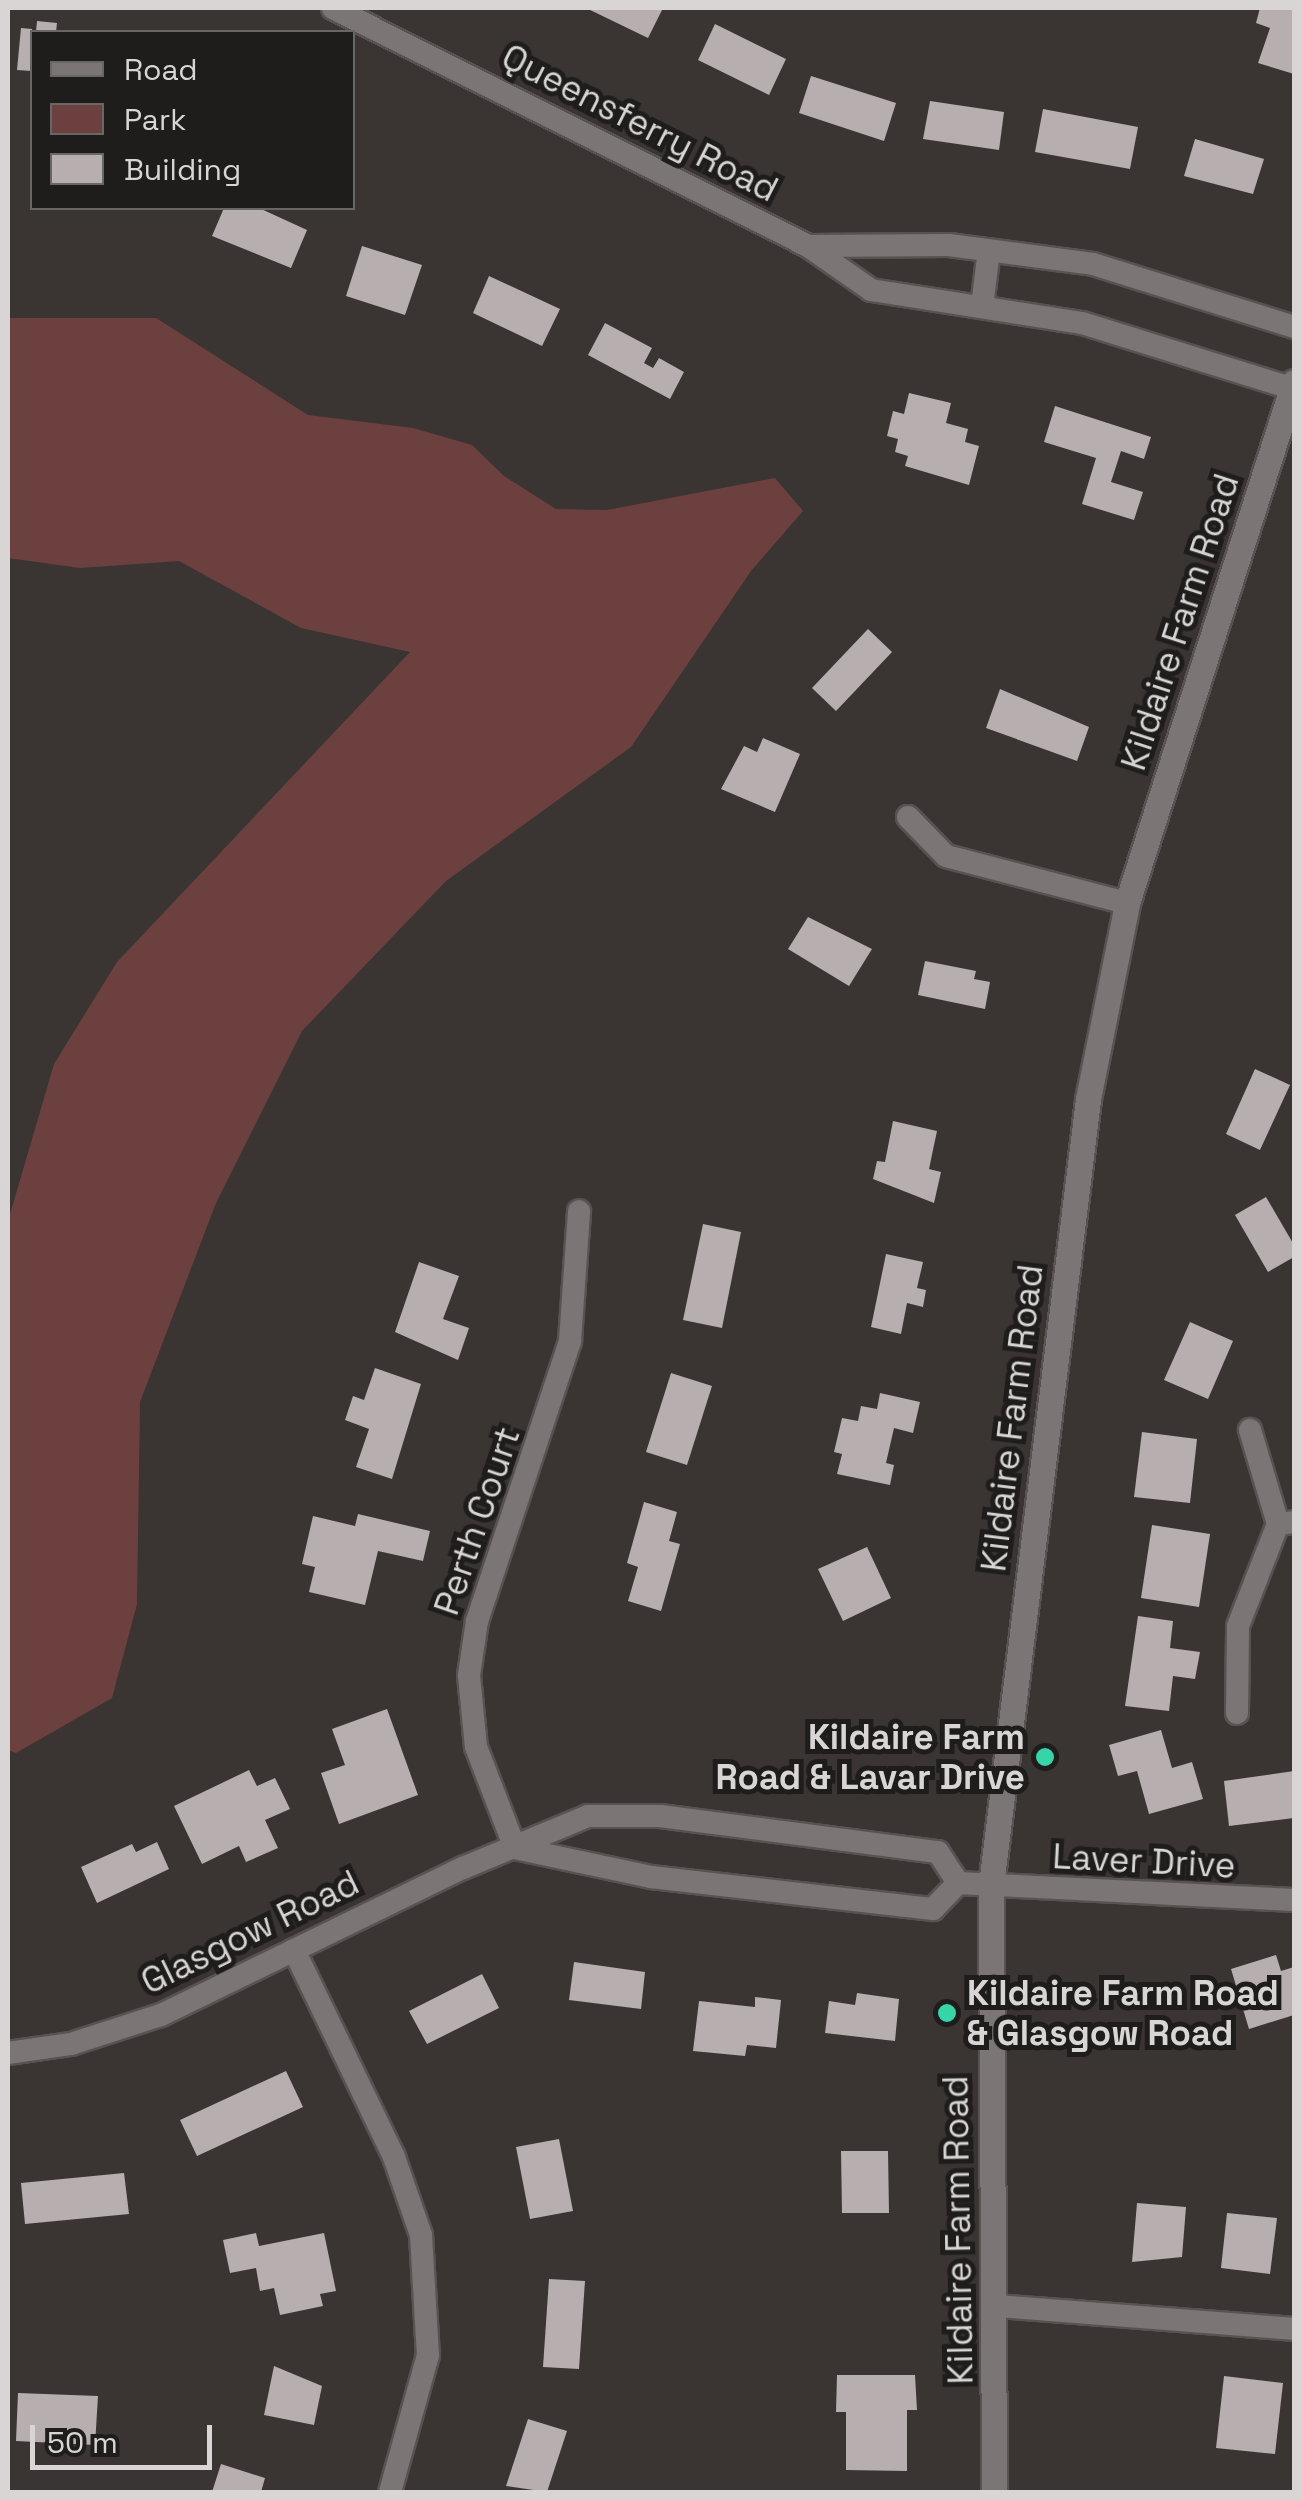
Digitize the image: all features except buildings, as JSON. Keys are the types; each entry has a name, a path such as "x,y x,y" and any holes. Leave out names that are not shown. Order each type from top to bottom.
{"main road":[{"name":"Kildaire Farm Road","path":"994,2492 998,2306 991,1884 1088,1099 1128,903 1294,387"}],"street":[{"name":"Queensferry Road","path":"332,8 808,246 871,290 1082,323 1294,387"},
{"name":"Queensferry Road","path":"808,246 876,242 989,250 1093,264 1294,327"},
{"path":"982,306 989,250"},
{"path":"908,817 946,856 1128,903"},
{"name":"Perth Court","path":"515,1848 476,1747 468,1675 477,1621 570,1340 578,1211"},
{"path":"1236,1713 1238,1626 1286,1523 1250,1430"},
{"name":"Glasgow Road","path":"8,2053 114,2033 588,1816 644,1815 938,1852 958,1883"},
{"path":"515,1848 652,1877 933,1909 958,1883 991,1884"},
{"name":"Laver Drive","path":"991,1884 1294,1900"},
{"path":"294,1950 394,2157 422,2234 428,2355 390,2492"},
{"path":"998,2306 1294,2329"}],"green space":[{"path":"8,318 156,318 308,415 413,428 472,445 504,476 556,509 607,510 775,478 803,511 751,571 631,747 446,881 302,1031 216,1203 140,1402 137,1604 112,1698 16,1753 8,1750 8,1221 54,1064 117,962 410,652 301,628 179,561 80,568 8,558"}],"place":[{"name":"Kildaire Farm Road & Lavar Drive","path":"1045,1757"},
{"name":"Kildaire Farm Road & Glasgow Road","path":"947,2013"}]}
